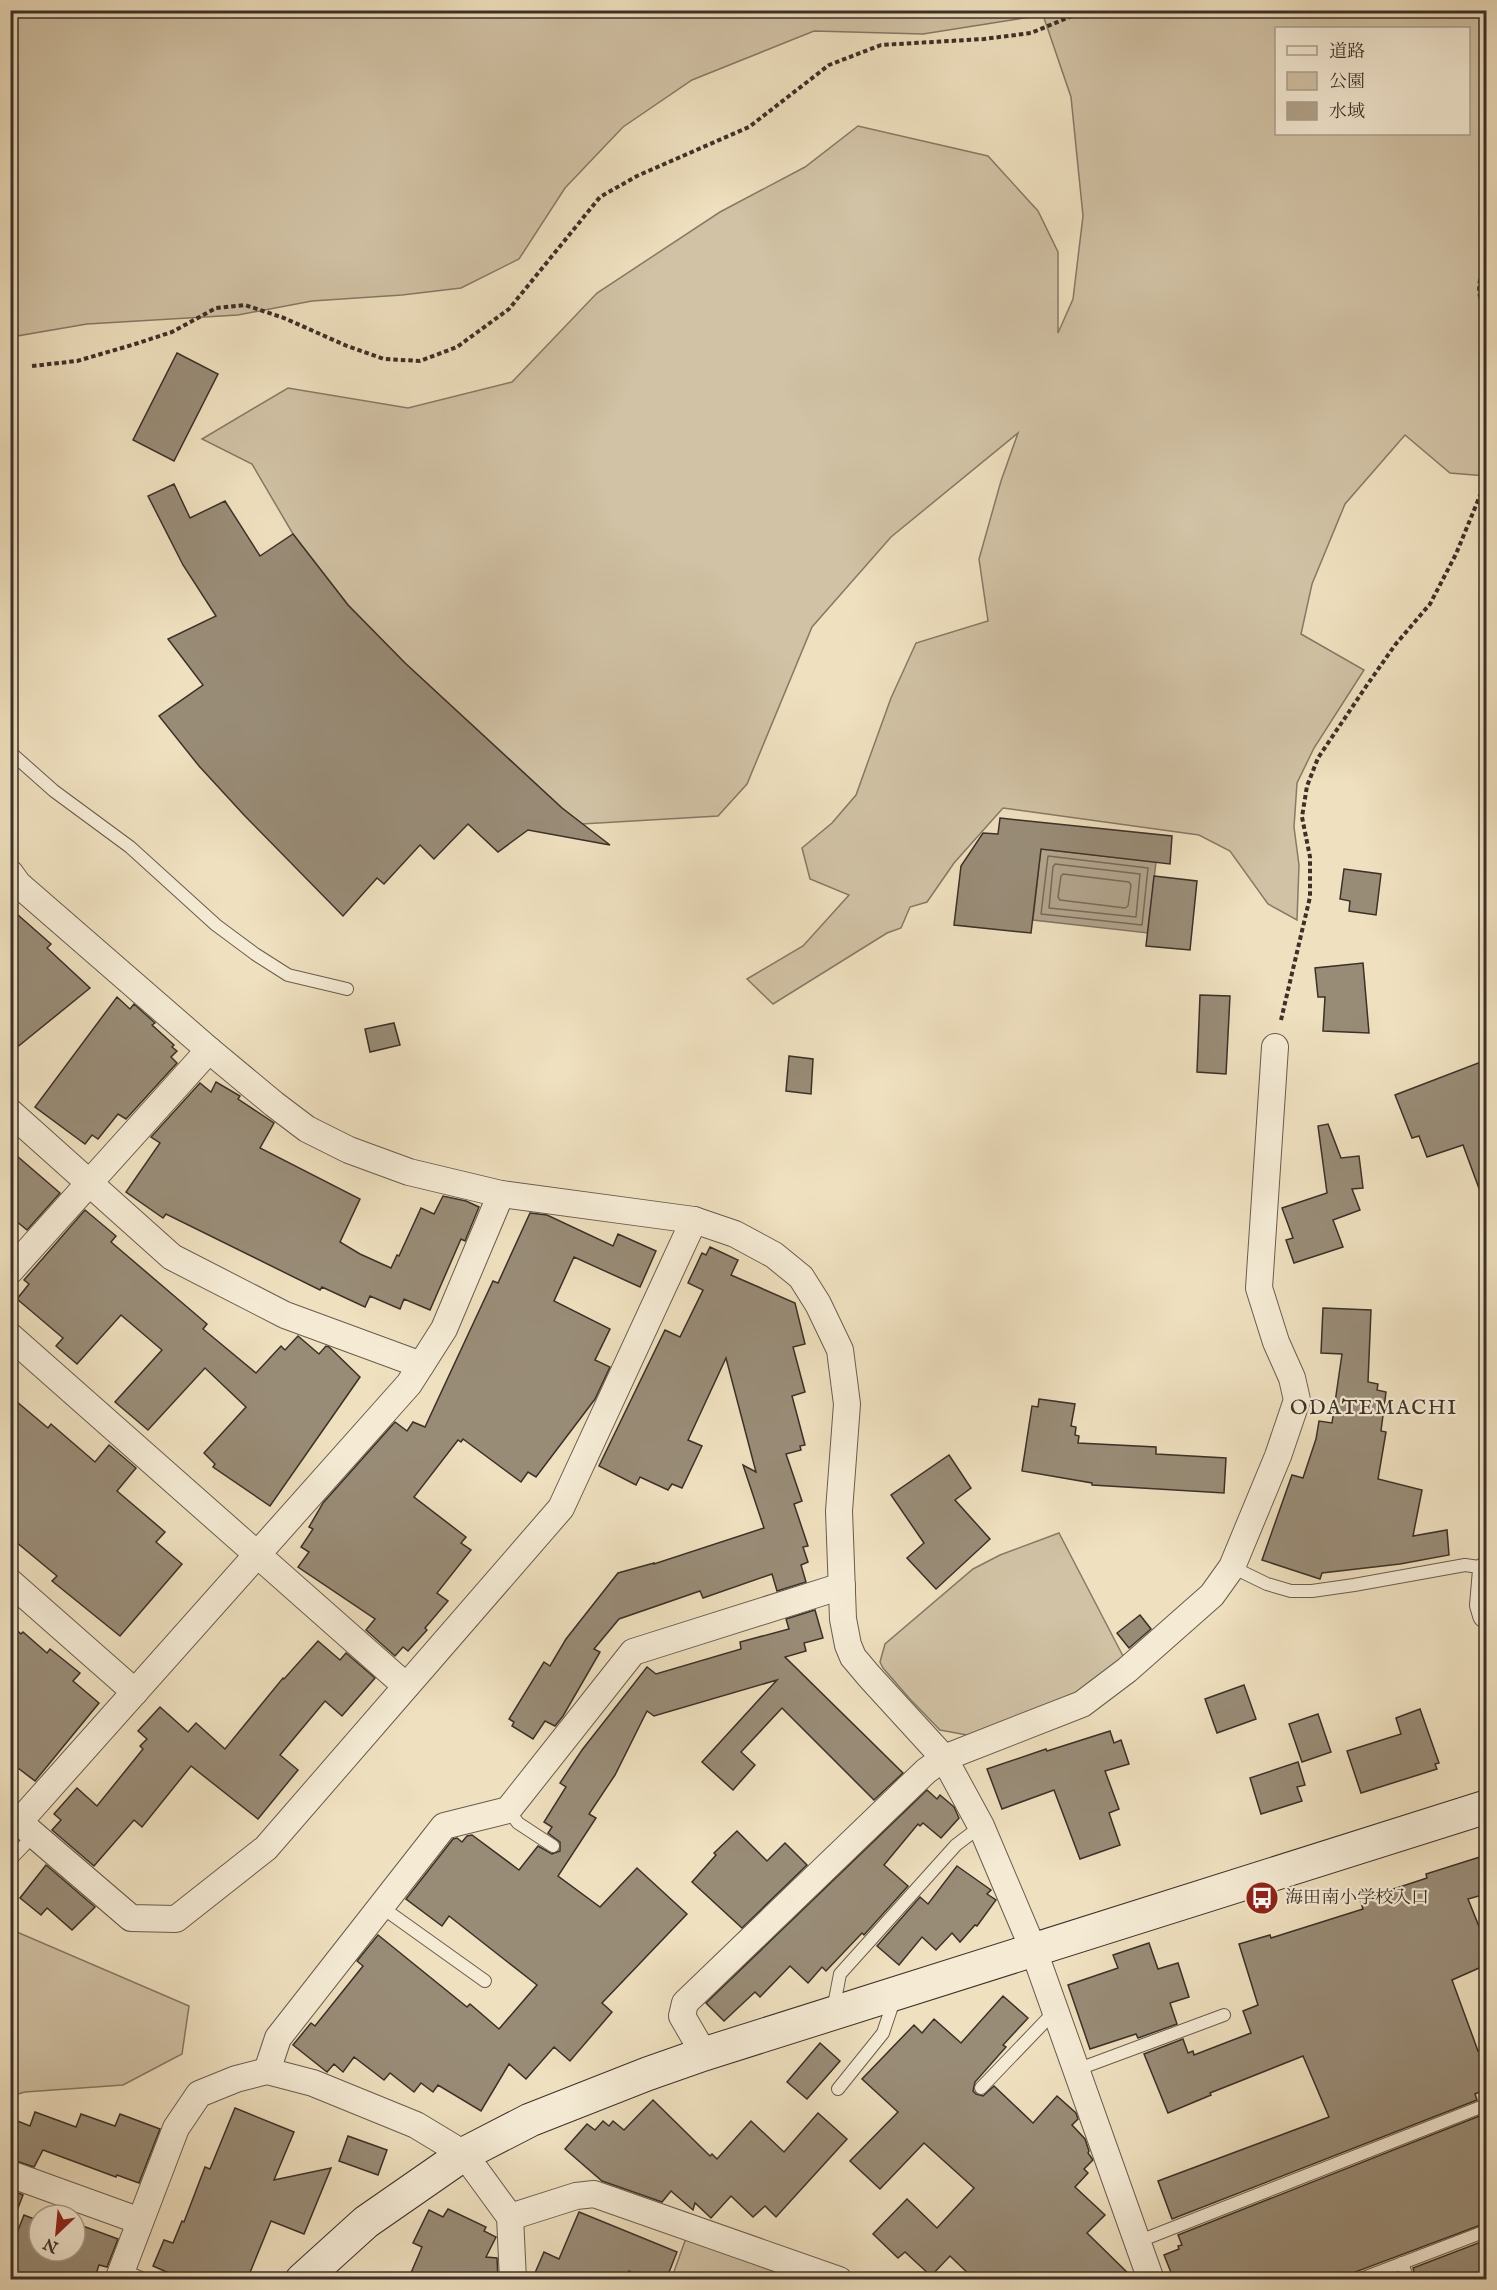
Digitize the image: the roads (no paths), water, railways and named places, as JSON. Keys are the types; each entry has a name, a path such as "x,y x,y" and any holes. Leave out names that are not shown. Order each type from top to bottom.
{"street":[{"path":"10,873 18,884 209,1050 307,1129 349,1150 409,1172 501,1194 694,1220 735,1234 774,1255 801,1277 818,1304 840,1350 847,1404 839,1511 843,1619 853,1657 944,1758 981,1826 1034,1951 1151,2280"},
{"path":"704,2054 682,2016 686,2003 927,1771 944,1758 1082,1704 1127,1670 1212,1595 1232,1567 1278,1456 1297,1400 1292,1378 1276,1342 1259,1288 1275,1047"},
{"path":"10,1271 90,1185 209,1050"},
{"path":"10,1112 172,1257 285,1315 421,1365"},
{"path":"501,1194 444,1329 409,1384 135,1692 21,1825 131,1918 176,1919 266,1848 561,1508 694,1220"},
{"path":"10,1336 406,1686"},
{"path":"1486,1569 1483,1605 1486,1615"},
{"path":"10,1582 135,1692"},
{"path":"267,2071 278,2038 444,1826 508,1810 633,1652 842,1586"},
{"path":"302,2280 366,2222 464,2154 530,2120 704,2054 1486,1807"},
{"path":"120,2275 176,2128 199,2094 236,2079 267,2071 313,2082 416,2125 464,2154 510,2217 513,2280"},
{"path":"10,2174 140,2221"},
{"path":"510,2217 576,2196 594,2194 839,2280"}],"lane":[{"path":"10,752 54,790 130,847 216,925 255,954 288,975 347,989"},
{"path":"1232,1567 1267,1584 1292,1591 1354,1585 1465,1565 1486,1569"},
{"path":"508,1810 518,1822 553,1846"},
{"path":"10,1860 21,1825"},
{"path":"832,2014 840,1974 956,1845 981,1826"},
{"path":"380,1906 485,1981"},
{"path":"838,2090 883,2033 896,1994"},
{"path":"981,2088 1055,2011"},
{"path":"1076,2070 1224,2015"},
{"path":"1137,2242 1486,2105"},
{"path":"1358,2280 1486,2231"},
{"path":"1402,2263 1408,2280"},
{"path":"120,2275 146,2280"}],"water":[{"path":"1041,849 1156,862 1148,933 1033,920"}],"place":[{"name":"海田南小学校入口","path":"1262,1898"}],"district":[{"name":"ODATEMACHI","path":"1374,1408"}]}
